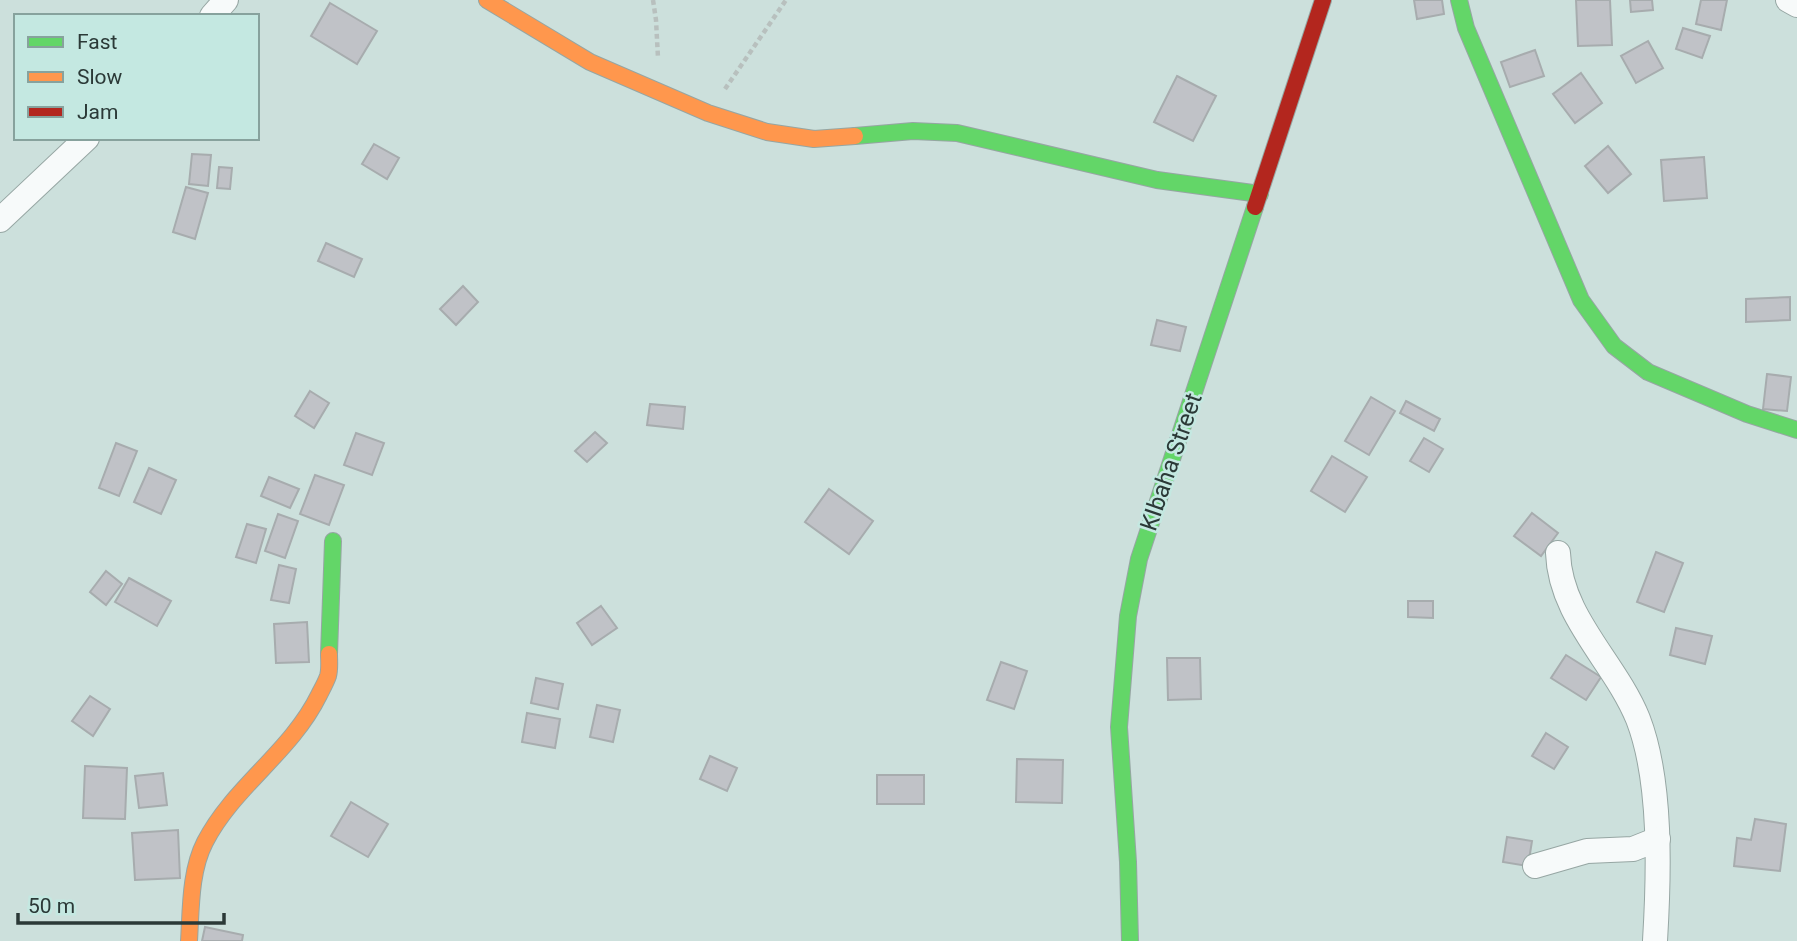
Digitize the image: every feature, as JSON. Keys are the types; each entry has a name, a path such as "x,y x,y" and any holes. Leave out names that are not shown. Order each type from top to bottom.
{"street":[{"path":"214,14 226,0"},
{"path":"487,0 517,6 590,62 708,113 768,132 814,139 913,131 957,134 1157,180 1260,194"},
{"name":"KIbaha Street","path":"1130,941 1119,727 1128,616 1139,559 1323,0"},
{"path":"1459,0 1466,28 1581,300 1615,346 1648,372 1747,414 1797,430"},
{"path":"1788,0 1797,5"},
{"path":"0,220 85,140"},
{"path":"189,941 193,881 203,845 217,820 239,793 278,754 311,711 328,676 333,541"},
{"path":"1558,553 1559,573 1573,610 1625,691 1646,744 1658,839 1655,941"},
{"path":"1535,866 1587,851 1633,849 1658,839"}],"path":[{"path":"653,0 659,92"},
{"path":"708,113 786,0"}],"building":[{"path":"1414,0 1442,0 1444,14 1417,19"},
{"path":"1576,0 1610,0 1612,45 1578,46"},
{"path":"1630,0 1652,0 1653,10 1631,12"},
{"path":"1701,0 1727,0 1721,30 1696,24"},
{"path":"330,3 377,31 357,64 311,36"},
{"path":"1683,28 1710,36 1702,58 1676,49"},
{"path":"1648,41 1663,68 1636,83 1621,56"},
{"path":"1535,50 1544,76 1510,87 1501,62"},
{"path":"1581,73 1602,103 1575,123 1553,94"},
{"path":"1177,76 1216,96 1193,141 1154,122"},
{"path":"374,144 399,158 387,179 362,164"},
{"path":"1608,146 1631,174 1608,193 1585,166"},
{"path":"192,154 211,155 208,186 189,184"},
{"path":"1704,157 1707,198 1664,201 1661,160"},
{"path":"219,167 232,168 230,189 217,188"},
{"path":"186,187 208,193 195,239 173,232"},
{"path":"326,243 362,259 354,277 318,261"},
{"path":"463,286 478,302 456,325 440,309"},
{"path":"1790,297 1790,320 1746,322 1746,299"},
{"path":"1157,320 1186,327 1180,351 1151,345"},
{"path":"1767,374 1791,377 1787,411 1763,409"},
{"path":"310,391 329,403 314,428 295,416"},
{"path":"1371,397 1395,411 1369,455 1345,441"},
{"path":"1406,401 1440,419 1434,431 1400,413"},
{"path":"650,404 685,407 683,429 647,425"},
{"path":"595,432 607,443 587,462 575,451"},
{"path":"356,433 384,443 372,475 344,465"},
{"path":"1424,438 1443,449 1429,472 1410,461"},
{"path":"116,443 137,451 119,496 99,488"},
{"path":"1332,456 1367,477 1345,512 1311,491"},
{"path":"149,468 176,480 161,514 134,502"},
{"path":"315,475 344,485 329,525 300,514"},
{"path":"269,477 299,489 290,508 261,496"},
{"path":"829,489 873,521 849,554 805,522"},
{"path":"1532,513 1558,533 1541,556 1514,536"},
{"path":"278,514 298,521 285,558 265,551"},
{"path":"247,524 266,529 256,563 236,557"},
{"path":"1656,552 1683,563 1664,612 1637,602"},
{"path":"279,565 296,569 289,603 271,600"},
{"path":"106,571 122,584 106,605 90,592"},
{"path":"129,578 171,601 157,626 115,602"},
{"path":"1408,601 1433,601 1433,618 1408,617"},
{"path":"601,606 617,628 592,645 577,623"},
{"path":"307,622 309,662 276,663 274,624"},
{"path":"1676,628 1712,636 1705,664 1670,655"},
{"path":"1566,655 1601,677 1586,700 1551,678"},
{"path":"1167,658 1200,658 1201,699 1168,700"},
{"path":"1001,662 1027,671 1014,709 987,700"},
{"path":"536,678 563,684 558,709 531,703"},
{"path":"90,696 110,709 93,736 72,721"},
{"path":"597,705 620,710 613,742 590,737"},
{"path":"527,713 560,719 555,748 522,742"},
{"path":"1546,733 1568,747 1554,769 1532,756"},
{"path":"710,756 737,768 727,791 700,779"},
{"path":"1017,759 1063,760 1062,803 1016,802"},
{"path":"85,766 127,768 125,819 83,818"},
{"path":"163,773 167,805 139,808 135,776"},
{"path":"877,775 924,775 924,804 877,804"},
{"path":"351,802 388,824 368,857 331,836"},
{"path":"1755,819 1786,824 1780,871 1734,866 1737,838 1751,840"},
{"path":"178,830 180,878 135,880 132,833"},
{"path":"1507,837 1532,841 1528,866 1503,862"},
{"path":"205,927 243,935 242,941 202,941"}],"traffic: fast":[{"path":"1459,0 1466,28 1581,300 1614,346 1648,372 1747,414 1797,430"},
{"path":"855,136 913,131 957,133 1157,180 1260,194"},
{"path":"1130,941 1119,727 1128,616 1139,559 1255,207"},
{"path":"329,654 333,541"}],"traffic: slow":[{"path":"487,0 590,62 708,113 767,132 814,139 855,136"},
{"path":"189,941 196,865 205,842 231,803 278,752 307,715 328,676 329,654"}],"traffic: jam":[{"path":"1255,207 1323,0"}]}
